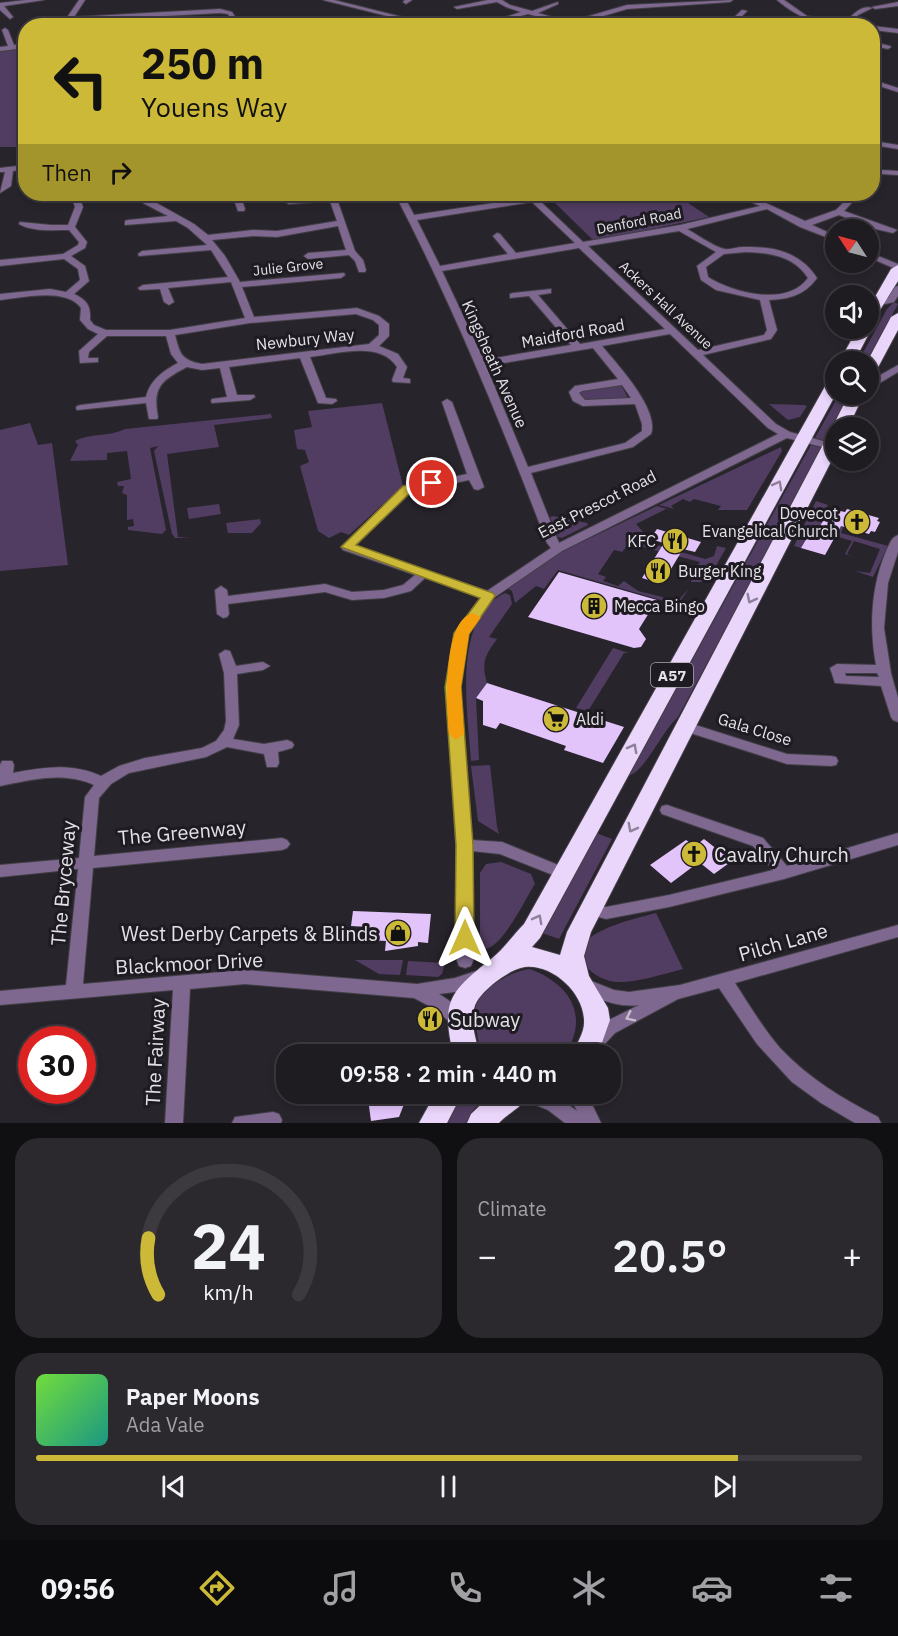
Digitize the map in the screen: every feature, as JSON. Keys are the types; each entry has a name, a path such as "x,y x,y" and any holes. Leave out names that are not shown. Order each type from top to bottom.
{"highway":[{"path":"879,304 898,268"},
{"path":"879,352 898,316"},
{"name":"A57","path":"463,1042 465,997 473,986 495,969 532,931 795,437 825,396"},
{"name":"A57","path":"578,981 572,956 579,932 825,457"},
{"name":"A57","path":"495,969 527,957 541,959 569,972 578,981 596,1012 595,1029 589,1044"},
{"path":"434,1123 444,1104"},
{"path":"481,1123 499,1104"}],"street":[{"path":"0,4 8,0"},
{"path":"0,4 41,0"},
{"path":"71,18 82,0"},
{"path":"327,0 402,18"},
{"path":"457,8 499,0 546,18"},
{"path":"586,18 627,7 730,0"},
{"path":"780,0 805,17 810,18"},
{"path":"195,2 198,12"},
{"path":"509,18 556,3"},
{"path":"618,3 627,7"},
{"path":"0,4 9,17"},
{"path":"853,18 856,14 872,8 898,4"},
{"path":"130,5 131,16"},
{"path":"339,10 349,5"},
{"path":"737,18 744,11"},
{"path":"110,18 198,12 227,12 232,18"},
{"path":"880,29 898,31"},
{"path":"5,30 12,48"},
{"path":"880,45 888,47"},
{"path":"0,49 18,47"},
{"path":"880,84 897,89"},
{"path":"880,144 898,147"},
{"path":"0,191 6,186 5,169"},
{"path":"880,172 898,173"},
{"path":"71,227 79,207 77,201"},
{"path":"0,297 50,292 68,295 81,301 86,308 85,320 91,327 105,333 170,333 250,320 227,266 206,238 151,201"},
{"path":"238,201 241,209"},
{"path":"289,202 300,201"},
{"path":"334,201 351,252 362,270"},
{"name":"Kingsheath Avenue","path":"403,201 437,269 525,471 553,543 558,548"},
{"path":"412,218 504,201"},
{"name":"Ackers Hall Avenue","path":"536,201 672,331 699,353 772,426 795,437"},
{"path":"754,201 825,234"},
{"path":"803,225 839,212 849,201"},
{"name":"Denford Road","path":"437,269 680,228 766,207"},
{"path":"839,212 874,226 893,230"},
{"path":"128,223 176,218"},
{"path":"206,238 253,233 277,234 341,223"},
{"path":"23,224 51,228 71,227"},
{"path":"0,263 65,256 82,246 83,242 71,227"},
{"path":"680,228 722,252 773,252 789,256 809,269 813,278 808,286 794,293 764,298 719,288 704,278 701,266 722,252"},
{"path":"497,236 515,257"},
{"path":"142,255 212,248"},
{"path":"308,256 351,252"},
{"path":"65,256 79,264 85,272 85,281 68,295"},
{"path":"879,256 898,258"},
{"path":"879,258 898,268"},
{"name":"Julie Grove","path":"143,288 341,275"},
{"path":"163,286 169,302"},
{"path":"879,304 891,300 898,289"},
{"path":"513,296 548,291"},
{"path":"531,293 578,348"},
{"path":"699,353 768,337 771,330 764,298"},
{"name":"Newbury Way","path":"184,364 202,367 259,358 372,347 384,336 384,324 376,318 357,311 250,320"},
{"name":"Maidford Road","path":"479,364 672,331"},
{"path":"95,360 83,361 84,351 105,333"},
{"path":"153,417 148,400 155,384 184,364 175,356 170,333"},
{"path":"525,471 637,442 650,428 626,381 596,345"},
{"path":"372,347 395,356 402,367 397,380 406,381"},
{"path":"304,355 322,401 332,401"},
{"path":"224,365 233,398"},
{"path":"879,380 898,368"},
{"path":"626,381 579,388 574,392 577,399 583,403 637,401"},
{"path":"216,401 250,397"},
{"path":"81,408 148,400"},
{"path":"447,402 469,477 478,488"},
{"path":"795,437 825,440"},
{"name":"East Prescot Road","path":"465,961 464,845 453,687 462,633 488,596 558,548 795,437"},
{"path":"469,477 407,489 347,547 488,596"},
{"path":"897,545 884,572 877,613 884,676 898,717"},
{"path":"222,601 325,588 352,596 384,594 406,588 424,573"},
{"path":"4,775 54,771 78,774 100,782 125,768 204,753 226,742 232,729 232,671 225,654"},
{"path":"232,671 263,666"},
{"name":"Gala Close","path":"686,727 817,768 831,761"},
{"path":"226,742 272,757 286,745"},
{"name":"The Bryceway","path":"74,990 92,796 100,782"},
{"path":"667,810 758,842 783,873"},
{"path":"590,909 609,913 783,873 898,839"},
{"name":"The Greenway","path":"0,871 282,844"},
{"path":"464,845 502,848 563,873"},
{"name":"Pilch Lane","path":"578,981 613,997 629,999 680,992 898,931"},
{"name":"Blackmoor Drive","path":"0,998 245,977 417,991 455,985 495,969"},
{"path":"724,981 764,1041 805,1081 850,1112 872,1123"},
{"name":"The Fairway","path":"174,1123 182,984"},
{"name":"Blackmoor Drive","path":"417,991 441,1004 463,1042"},
{"name":"Pilch Lane","path":"594,1044 609,1028 680,992"},
{"path":"554,1104 579,1123"},
{"path":"583,1104 592,1123"},
{"path":"241,1123 273,1120"}],"shaded area":[{"path":"18,49 18,147 0,147 0,50"},
{"path":"553,201 685,201 709,217 594,241"},
{"path":"894,302 898,304 879,339 879,324"},
{"path":"871,339 879,339 872,351 864,351"},
{"path":"620,383 629,400 587,401 581,399 578,392"},
{"path":"382,403 403,486 349,535 341,532 329,538 318,531 300,466 309,462 305,450 297,449 294,430 312,427 308,411"},
{"path":"769,404 807,406 800,417 788,420"},
{"path":"833,405 845,405 839,417 827,417"},
{"path":"271,414 272,418 214,425 219,447 167,454 178,537 190,538 175,538 172,534 154,451 158,446 150,448 166,530 162,534 128,530 128,527 134,526 133,519 127,520 127,495 122,493 124,486 118,486 117,482 131,479 127,451 107,453 107,460 70,461 78,445 75,441 86,437 125,429"},
{"path":"825,420 825,441 815,438"},
{"path":"30,423 38,445 52,443 68,565 0,571 0,430"},
{"path":"811,445 823,448 678,717 641,767 628,776"},
{"path":"781,447 782,451 747,510 718,510 721,506 694,499 690,502 683,499 671,506 674,509 659,505"},
{"path":"816,501 828,505 821,516 843,527 841,533 888,546 873,577 855,571 870,573 880,549 854,541 847,554 853,557 845,554 852,541 812,529 801,548 794,546"},
{"path":"219,504 221,514 189,519 187,508"},
{"path":"657,506 674,511 666,509 636,524 643,532 640,536 643,541 705,559 714,556 717,546 726,548 707,582 691,582 694,575 684,572 687,569 695,570 700,562 635,545 627,546 622,552 614,550 598,574 606,577 603,581 618,586 624,581 638,591 678,601 689,588 678,605 558,570 544,589 536,586 515,603 512,591 505,587 563,551"},
{"path":"550,517 588,525 562,538 558,537"},
{"path":"260,519 261,523 252,533 228,533 226,523"},
{"path":"505,593 510,595 512,604 489,637 497,639 485,660 484,670 487,683 476,698 479,760 471,761 466,694 470,644 476,623 488,605"},
{"path":"613,648 629,653 624,653 588,711 576,708"},
{"path":"490,765 499,834 478,821 471,766"},
{"path":"596,833 612,839 559,939 542,933"},
{"path":"501,862 531,874 535,884 506,932 492,946 485,949 480,942 480,873 486,864"},
{"path":"656,913 683,969 643,979 619,982 601,978 586,966 581,955 583,945 592,936 605,929"},
{"path":"355,960 403,960 400,975 379,974"},
{"path":"408,961 445,963 442,974 438,977 406,975"},
{"path":"530,969 544,975 565,992 572,1003 575,1014 576,1027 570,1044 479,1044 475,1013 481,997 495,983 513,973"},
{"path":"453,1104 479,1104 472,1111 467,1123 443,1123"}],"building":[{"path":"831,509 845,512 847,509 879,518 877,521 880,522 875,532 871,531 869,534 841,526 825,555 801,548 811,531 816,532"},
{"path":"657,529 701,542 695,552 683,549 662,584 642,578 664,543 650,539"},
{"name":"Mecca Bingo","path":"559,572 657,600 639,629 646,639 641,647 634,648 528,617"},
{"name":"Aldi","path":"487,683 624,727 603,763 564,750 566,746 500,723 496,729 483,725 483,701 476,698"},
{"name":"Cavalry Church","path":"704,839 732,861 714,874 699,862 671,883 650,865 686,840 695,846"},
{"name":"West Derby Carpets & Blinds","path":"353,911 431,914 428,943 418,942 418,946 385,951 386,941 366,940 368,927 351,926"},
{"path":"369,1104 404,1104 399,1117 371,1121"}],"slow traffic":[{"path":"456,734 453,687 462,633 473,617"}],"place":[{"name":"Dovecot Evangelical Church","path":"857,522"},
{"name":"KFC","path":"675,541"},
{"name":"Burger King","path":"658,571"},
{"name":"Mecca Bingo","path":"594,606"},
{"name":"Aldi","path":"556,719"},
{"name":"Cavalry Church","path":"694,854"},
{"name":"West Derby Carpets & Blinds","path":"398,933"},
{"name":"Subway","path":"430,1019"}],"route":[{"path":"432,483 407,489 347,547 488,596 462,633 453,687 464,845 465,938"}]}
